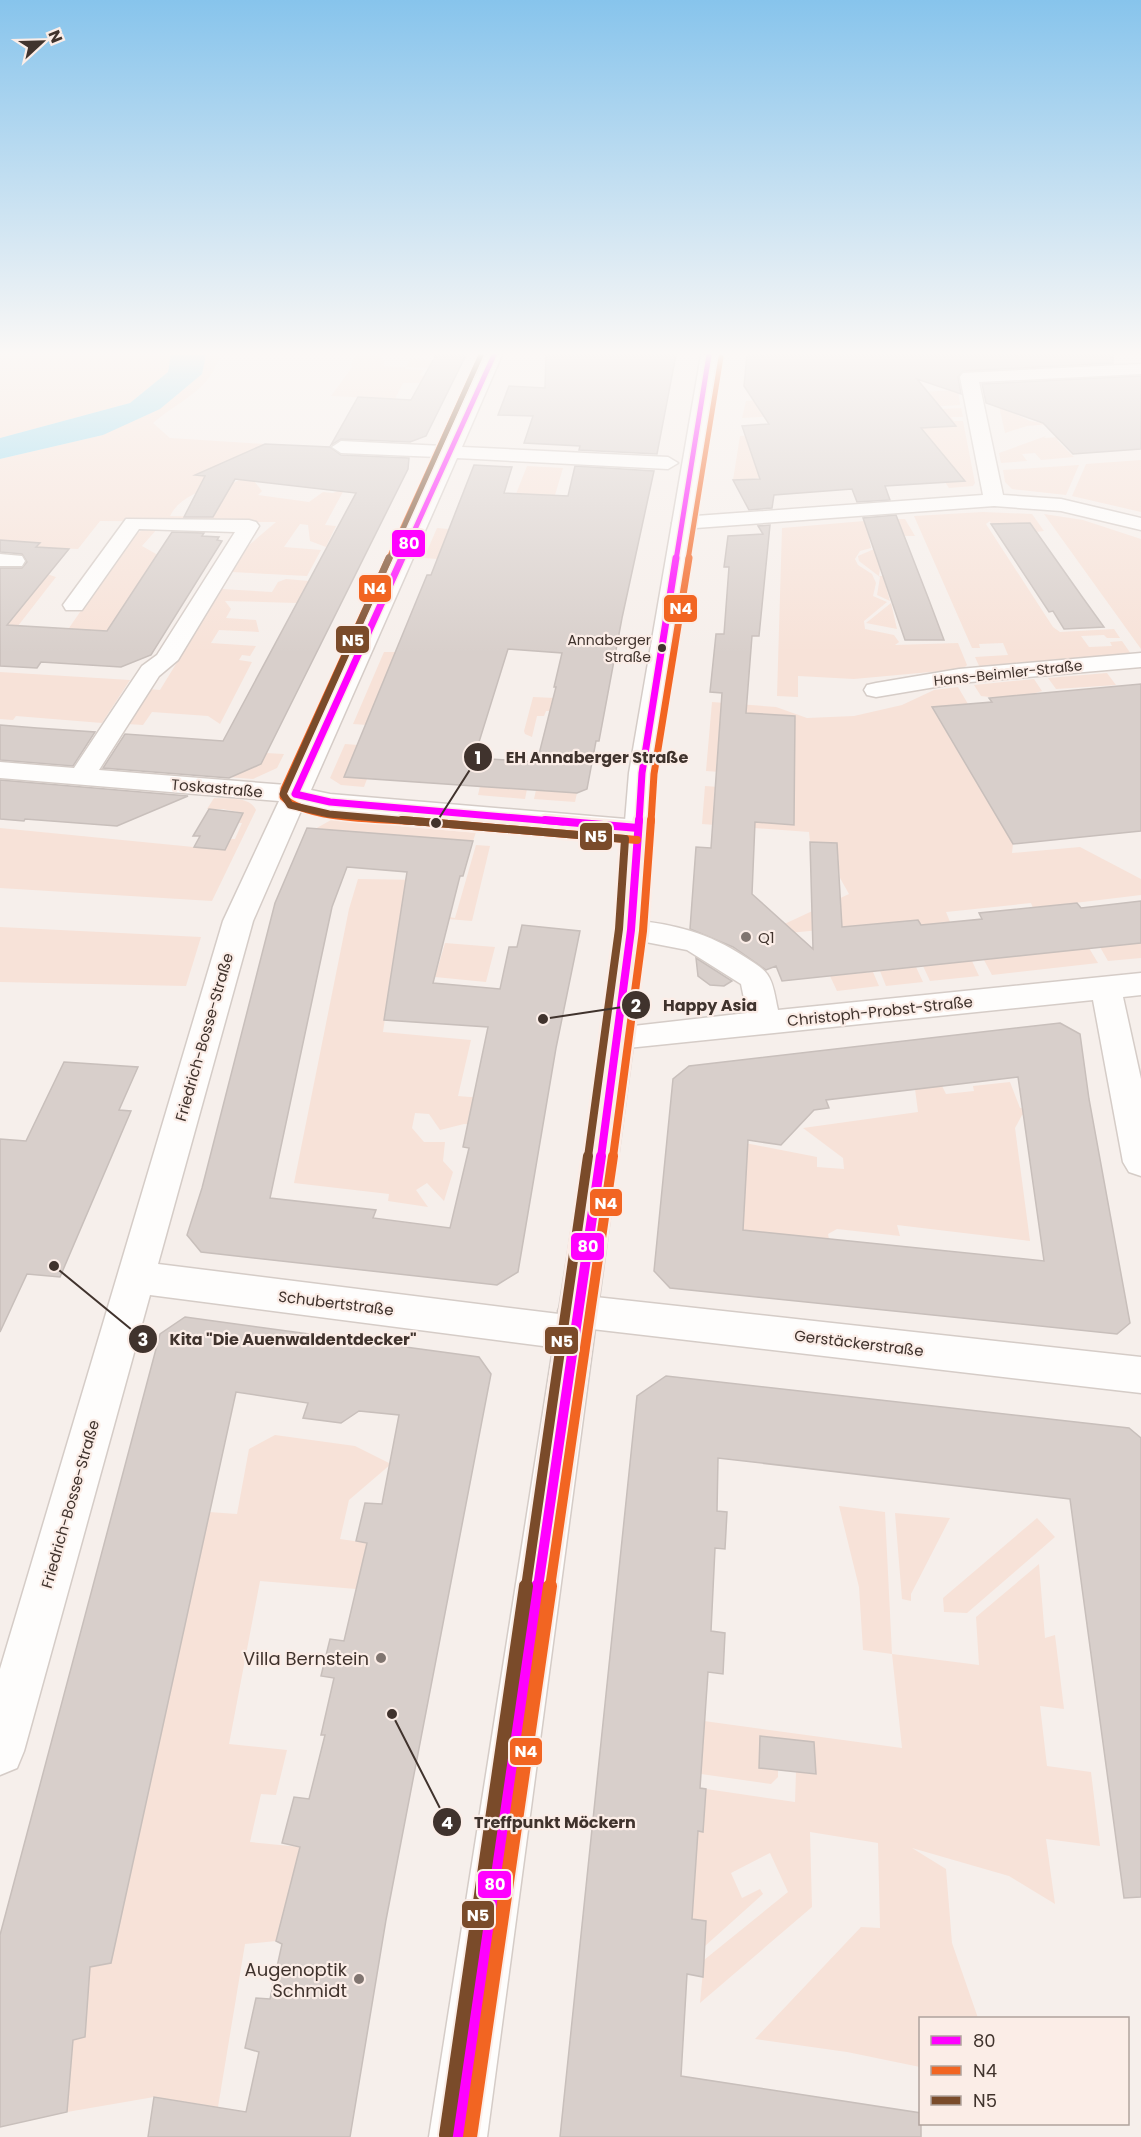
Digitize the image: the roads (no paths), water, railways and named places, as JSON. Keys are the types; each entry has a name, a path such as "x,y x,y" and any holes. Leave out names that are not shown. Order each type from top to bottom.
{"street":[{"name":"Friedrich-Bosse-Straße","path":"0,1751 134,1277 238,921 446,455"},
{"path":"482,455 668,464"},
{"path":"458,2137 618,1037 632,930 642,773 693,455"},
{"path":"985,455 994,500"},
{"path":"682,523 994,500 1061,505 1141,525"},
{"path":"74,605 133,523 249,526 166,660 150,671 82,776"},
{"name":"Hans-Beimler-Straße","path":"876,690 959,676 1141,660"},
{"name":"Toskastraße","path":"0,770 295,794 330,802 638,828"},
{"path":"632,930 677,934 708,945 755,979 765,1023"},
{"name":"Christoph-Probst-Straße","path":"618,1037 1141,984"},
{"path":"1106,988 1141,1162"},
{"name":"Schubertstraße","path":"134,1277 575,1322"},
{"name":"Gerstäckerstraße","path":"575,1322 1141,1375"}],"water":[{"path":"0,455 18,455 0,459"}],"place":[{"name":"Annaberger Straße","path":"662,648"},
{"name":"EH Annaberger Straße","path":"436,823"},
{"name":"Q1","path":"746,937"},
{"name":"Happy Asia","path":"543,1019"},
{"name":"Kita \"Die Auenwaldentdecker\"","path":"54,1266"},
{"name":"Villa Bernstein","path":"381,1658"},
{"name":"Treffpunkt Möckern","path":"392,1714"},
{"name":"Augenoptik Schmidt","path":"359,1979"}]}
